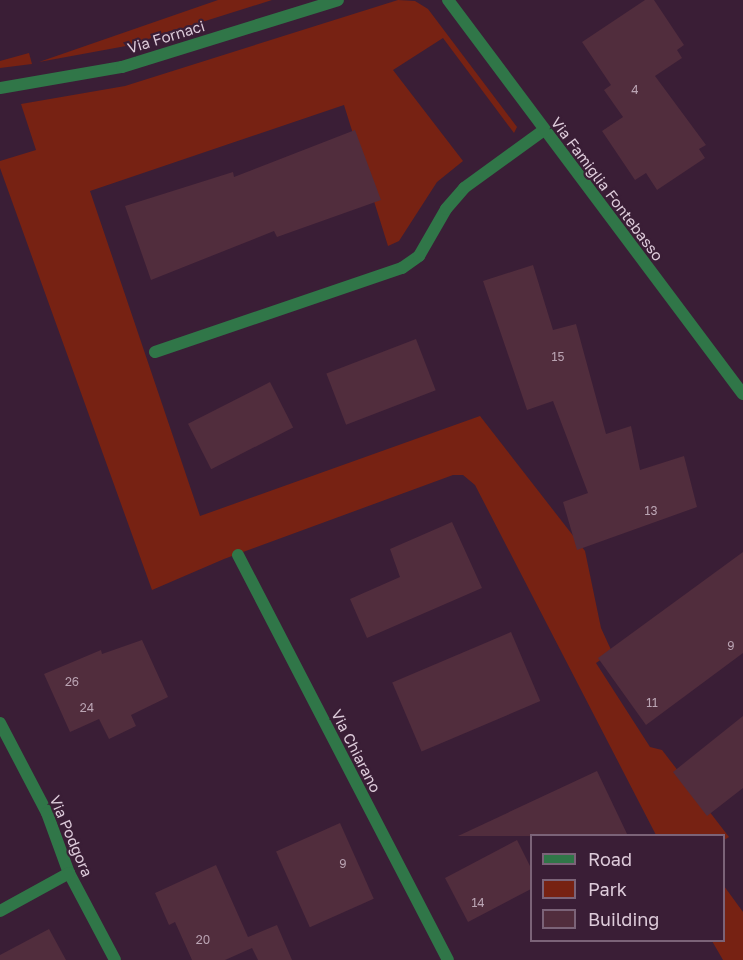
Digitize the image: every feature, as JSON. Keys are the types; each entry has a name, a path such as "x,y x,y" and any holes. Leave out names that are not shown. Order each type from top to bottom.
{"street":[{"name":"Via Fornaci","path":"0,88 122,67 338,0"},
{"name":"Via Famiglia Fontebasso","path":"448,0 743,394"},
{"path":"155,352 402,268 419,256 446,209 464,188 544,130"},
{"name":"Via Chiarano","path":"238,555 448,960"},
{"name":"Via Podgora","path":"0,723 47,813 69,873 115,960"},
{"path":"0,910 69,873"}],"green space":[{"path":"218,0 272,0 126,46 39,62"},
{"path":"398,0 415,1 428,9 517,127 514,133 443,38 393,70 463,161 437,182 399,241 388,246 344,105 90,191 200,516 480,416 585,551 601,628 612,652 596,663 650,747 662,750 729,837 725,839 725,834 655,834 475,485 463,475 453,475 224,559 152,590 0,168 0,161 36,150 21,104 125,86"},
{"path":"29,53 32,64 0,68 0,61"},
{"path":"725,887 743,912 743,960 723,960 713,942 725,942"}],"building":[{"path":"645,0 654,0 684,45 677,50 682,58 655,76 706,145 699,149 705,158 657,190 646,173 635,180 602,131 623,117 604,90 611,85 582,42"},
{"path":"355,130 381,200 277,237 274,231 151,280 125,206 233,172 234,177"},
{"path":"533,265 553,330 576,324 606,434 631,426 640,470 684,456 697,507 577,550 563,502 588,493 553,401 527,410 483,281"},
{"path":"416,339 436,390 346,425 326,373"},
{"path":"270,382 293,427 211,469 188,424"},
{"path":"452,522 482,588 367,638 350,599 400,577 390,549"},
{"path":"743,552 743,653 646,725 598,658"},
{"path":"511,632 540,701 422,751 392,682"},
{"path":"142,640 168,697 131,715 136,726 109,739 99,719 70,732 44,674 101,650 102,654"},
{"path":"743,716 743,788 707,816 673,772"},
{"path":"597,771 627,834 530,834 530,836 458,836"},
{"path":"340,823 374,899 310,927 276,851"},
{"path":"517,840 530,866 530,890 468,922 445,878"},
{"path":"216,865 248,937 277,925 292,960 258,960 252,948 225,960 192,960 175,922 169,925 155,893"},
{"path":"49,929 66,960 0,960 0,955"}]}
